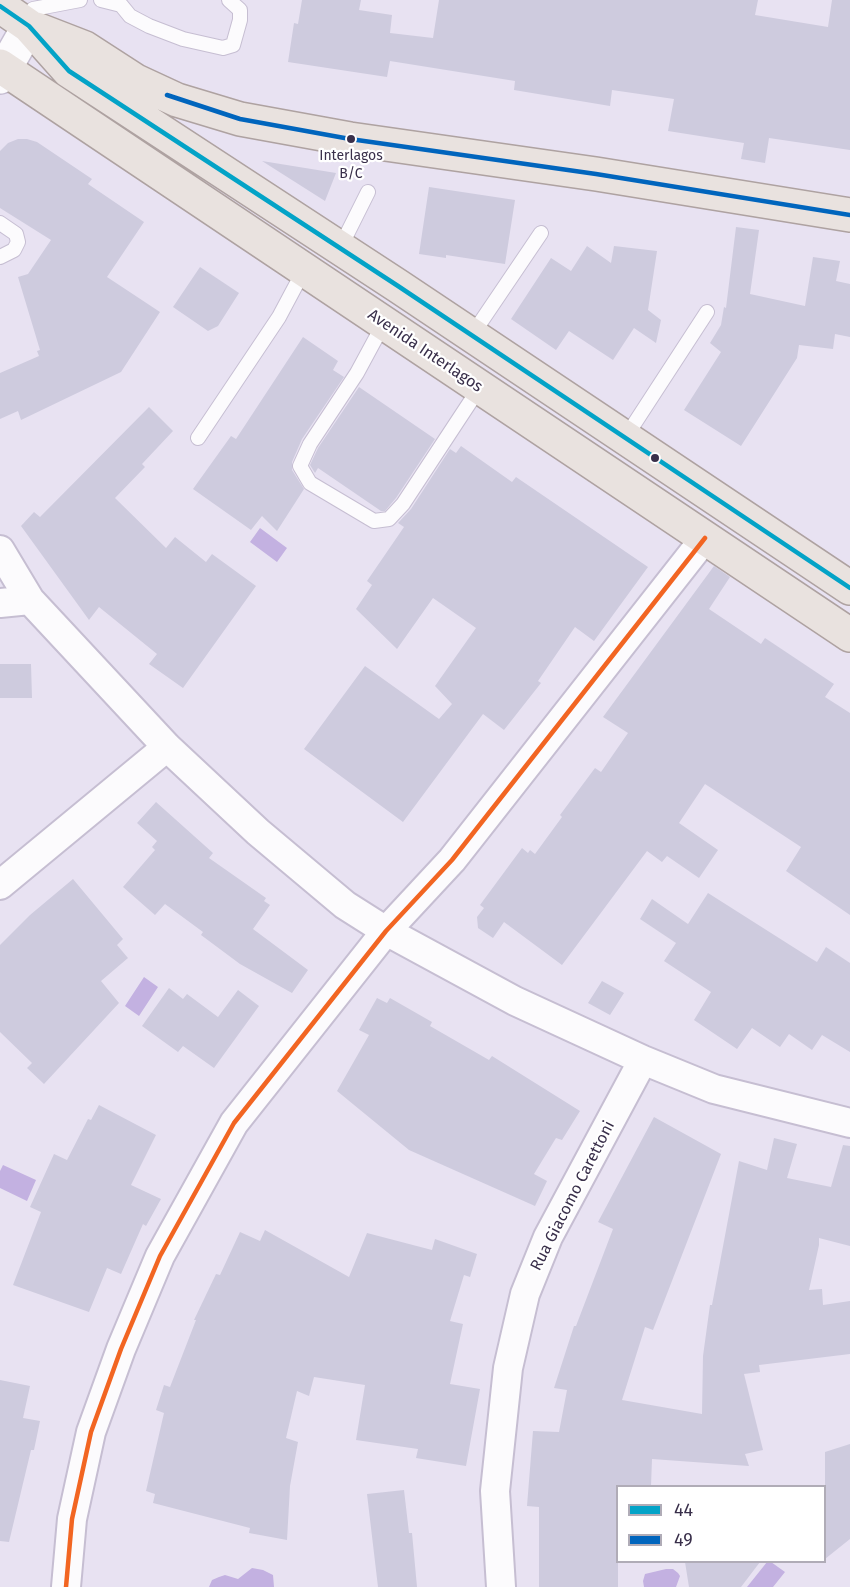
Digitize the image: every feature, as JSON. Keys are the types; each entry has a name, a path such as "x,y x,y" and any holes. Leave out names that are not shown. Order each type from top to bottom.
{"main road":[{"path":"0,6 32,12 136,81 177,100 240,119 350,139 596,174 850,215"},
{"path":"2,70 32,12"},
{"path":"32,12 69,71 472,335 850,588"},
{"name":"Avenida Interlagos","path":"2,70 850,635"}],"street":[{"path":"66,1587 72,1519 91,1432 121,1349 160,1256 234,1123 386,931 452,860 705,538"},
{"path":"0,550 30,600 167,747 258,832 345,905 386,931 515,1001 643,1060 714,1089 850,1123"},
{"path":"0,603 30,600"},
{"path":"0,885 167,747"},
{"name":"Rua Giacomo Carettoni","path":"501,1587 495,1491 508,1368 525,1294 548,1238 643,1060"}],"lane":[{"path":"32,12 63,2 80,0"},
{"path":"100,0 125,2 130,16 149,26 183,39 223,48 233,45 240,20 240,10 229,0"},
{"path":"340,248 368,192"},
{"path":"0,223 16,234 18,242 14,250 0,257"},
{"path":"472,335 541,233"},
{"path":"198,438 279,317 304,270"},
{"path":"625,438 707,312"},
{"path":"384,323 357,373 310,444 300,466 310,483 374,521 389,519 403,504 480,387"}],"shaded area":[{"path":"260,528 287,548 277,562 250,542"},
{"path":"144,977 158,987 139,1016 125,1006"},
{"path":"3,1165 36,1180 27,1201 0,1188 0,1171"},
{"path":"766,1563 772,1563 785,1572 773,1587 747,1587"},
{"path":"252,1568 273,1575 274,1587 209,1587 212,1580 225,1575 238,1579"},
{"path":"673,1569 680,1576 676,1587 644,1587 645,1574"}],"building":[{"path":"302,0 361,0 359,10 392,15 390,33 433,38 439,0 758,0 755,15 828,27 832,0 850,0 850,150 769,138 765,163 741,159 744,143 668,131 674,99 612,90 610,106 514,90 515,81 390,61 387,77 288,62 294,23 298,24"},
{"path":"18,139 37,142 92,179 88,184 144,222 107,277 160,312 121,372 21,420 18,411 0,419 0,373 39,356 37,351 40,350 18,277 28,274 51,240 0,208 0,151 8,143"},
{"path":"262,161 336,173 325,201"},
{"path":"429,187 515,200 505,264 446,255 446,258 419,254"},
{"path":"736,227 759,230 750,294 805,306 813,257 840,261 836,281 850,284 850,337 835,334 833,349 799,345 797,358 741,446 684,410 721,352 710,343 721,325 724,307 726,308"},
{"path":"587,246 611,263 614,246 657,251 648,310 661,320 656,343 634,328 613,360 569,331 556,350 511,319 551,258 571,271"},
{"path":"200,267 239,293 218,326 208,331 173,307"},
{"path":"303,337 338,361 333,370 344,377 302,439 292,462 292,470 304,489 277,531 262,516 251,530 193,489 231,436 236,439"},
{"path":"359,387 435,439 385,511 381,511 318,468 315,473 310,465 318,448"},
{"path":"149,407 173,431 142,464 145,467 115,498 166,548 175,537 206,562 212,554 256,586 183,688 149,664 157,654 99,607 89,620 21,526 34,512 40,517"},
{"path":"461,446 512,482 516,477 648,567 594,641 575,627 538,681 541,683 504,730 483,714 403,822 304,749 365,666 439,719 452,704 435,686 476,628 433,598 397,649 356,609 372,585 367,581 404,527 398,523 411,509 450,449 456,453"},
{"path":"714,566 730,577 709,609 761,644 765,638 834,684 825,697 850,713 850,915 786,871 801,847 705,784 679,823 718,850 699,878 667,856 662,862 647,851 562,965 504,922 493,938 478,928 477,917 484,908 480,905 522,848 528,853 530,850 535,854 562,817 560,815 595,768 601,772 628,733 603,717"},
{"path":"0,664 31,664 32,698 0,698"},
{"path":"156,802 213,853 209,858 266,898 264,901 270,905 253,929 308,970 292,993 240,964 201,935 203,932 165,904 155,915 123,887 155,850 152,847 157,841 137,823"},
{"path":"73,879 123,939 117,945 128,958 101,981 119,1003 44,1084 27,1068 32,1063 0,1032 0,945 30,915"},
{"path":"708,893 817,962 826,947 850,963 850,1052 822,1035 812,1050 789,1034 780,1047 752,1028 737,1049 694,1020 711,992 664,961 676,943 640,919 652,899 688,924"},
{"path":"602,981 624,993 610,1015 588,1003"},
{"path":"169,988 183,999 187,994 218,1017 238,990 259,1006 214,1068 183,1046 178,1052 142,1026"},
{"path":"377,998 387,1003 390,998 432,1022 430,1026 489,1060 492,1056 580,1111 562,1140 556,1138 534,1174 547,1181 535,1206 409,1150 337,1091 369,1035 359,1030"},
{"path":"99,1105 156,1135 131,1185 161,1199 146,1226 143,1224 121,1274 107,1268 89,1312 13,1285 41,1212 30,1207 54,1154 67,1160 88,1119 91,1120"},
{"path":"654,1117 721,1154 653,1330 645,1327 622,1400 702,1414 703,1356 710,1305 712,1305 739,1161 767,1170 774,1138 797,1144 787,1178 831,1187 843,1145 850,1146 850,1246 819,1238 809,1290 822,1289 823,1305 850,1301 850,1354 759,1365 760,1372 744,1374 763,1450 745,1454 749,1466 652,1459 651,1485 616,1485 618,1587 539,1587 539,1507 527,1506 533,1431 559,1432 567,1390 554,1388 574,1326 576,1326 613,1229 598,1222"},
{"path":"265,1230 349,1277 367,1233 432,1250 435,1239 477,1254 470,1277 464,1275 450,1321 463,1324 450,1384 480,1389 466,1466 416,1458 418,1449 356,1440 365,1385 314,1377 309,1396 297,1391 286,1438 298,1442 290,1486 287,1540 249,1533 250,1528 153,1503 155,1494 146,1491 164,1413 156,1410 164,1385 170,1387 196,1320 194,1320 216,1274 220,1275 240,1232 260,1241"},
{"path":"0,1380 30,1386 23,1418 40,1421 9,1542 0,1541"},
{"path":"850,1444 850,1539 826,1558 826,1485 825,1452"},
{"path":"404,1490 409,1533 412,1533 417,1587 378,1587 367,1494"},
{"path":"685,1563 759,1563 741,1587 689,1587"}],"transit line":[{"name":"44","path":"0,6 29,26 69,71 398,286 850,588"},
{"name":"49","path":"167,95 240,119 350,139 596,174 850,215"},
{"path":"66,1587 72,1519 91,1432 121,1349 160,1256 234,1123 386,931 452,860 705,538"}],"place":[{"name":"Interlagos B/C","path":"351,139"}]}
